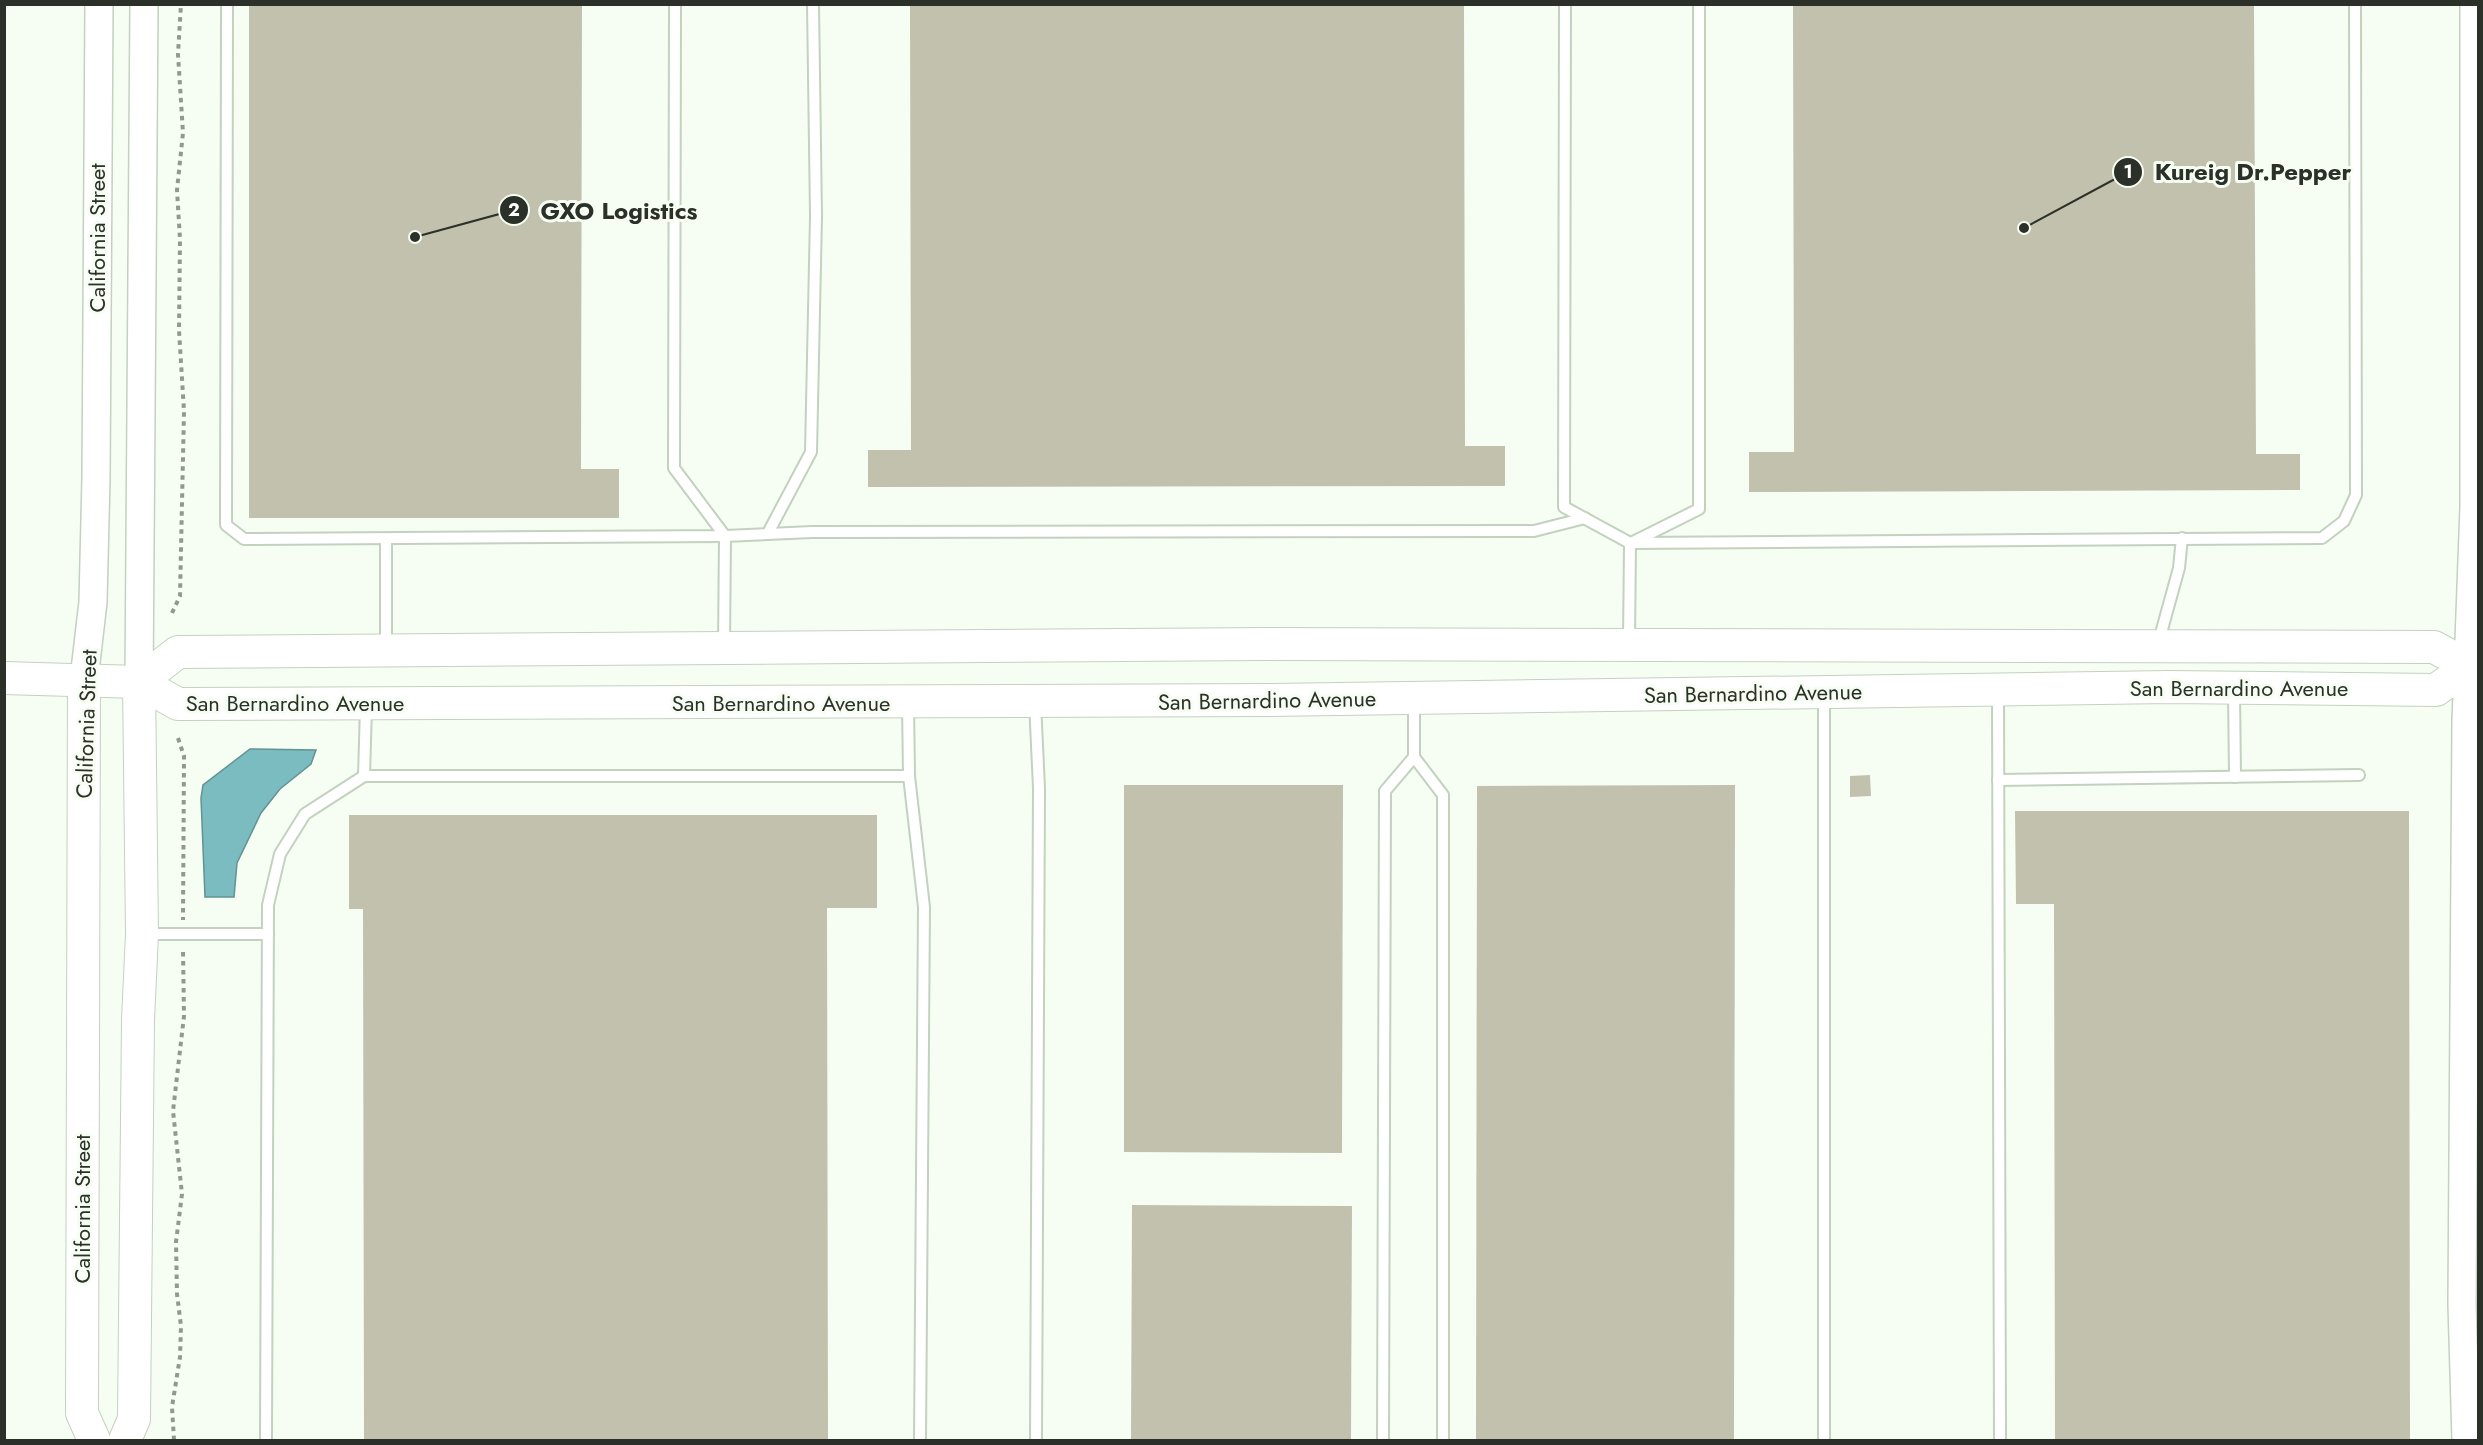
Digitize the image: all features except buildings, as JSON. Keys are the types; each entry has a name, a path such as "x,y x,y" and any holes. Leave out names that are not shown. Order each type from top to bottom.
{"main road":[{"name":"San Bernardino Avenue","path":"1267,644 2434,647 2474,666 2436,690 2234,687 1998,689 908,703 178,704 139,682 178,652 386,650 1267,644"},
{"path":"4,678 139,682"},
{"name":"California Street","path":"84,679 82,1413 94,1440"},
{"name":"California Street","path":"124,1440 134,1419 138,1020 142,934 139,682"}],"street":[{"name":"California Street","path":"84,679 93,602 96,478 99,4"},
{"name":"California Street","path":"139,682 144,4"},
{"path":"2466,1440 2466,721 2474,666 2474,4"}],"lane":[{"path":"227,4 226,525 244,539 725,536 768,533 1534,531 1585,518"},
{"path":"675,4 674,468 725,536 724,648"},
{"path":"768,533 811,452 816,216 813,4"},
{"path":"1565,4 1564,507 1630,543 2322,538 2344,521 2356,495 2355,4"},
{"path":"1630,543 1699,509 1699,4"},
{"path":"2157,648 2179,568 2182,538"},
{"path":"386,539 386,650"},
{"path":"1629,645 1630,543"},
{"path":"2234,687 2235,777"},
{"path":"1998,689 2000,1440"},
{"path":"1824,692 1824,1440"},
{"path":"1414,698 1414,758 1443,795 1443,1440"},
{"path":"1035,702 1039,788 1036,1440"},
{"path":"908,703 909,776 924,907 920,1440"},
{"path":"364,776 366,704"},
{"path":"1383,1440 1385,791 1414,758"},
{"path":"1998,780 2358,775"},
{"path":"266,1440 268,905 280,854 305,814 364,776 909,776"},
{"path":"142,934 268,934"}],"path":[{"path":"172,613 180,596 184,411 179,330 180,239 177,190 183,134 178,54 181,4"},
{"path":"174,1440 172,1407 180,1357 181,1326 177,1294 176,1242 182,1194 173,1111 184,1016 184,756 178,738"}],"water":[{"path":"250,749 316,750 311,764 280,789 261,813 237,863 234,897 205,897 201,798 203,785"}],"place":[{"name":"Kureig Dr.Pepper","path":"2024,228"},
{"name":"GXO Logistics","path":"415,237"}]}
